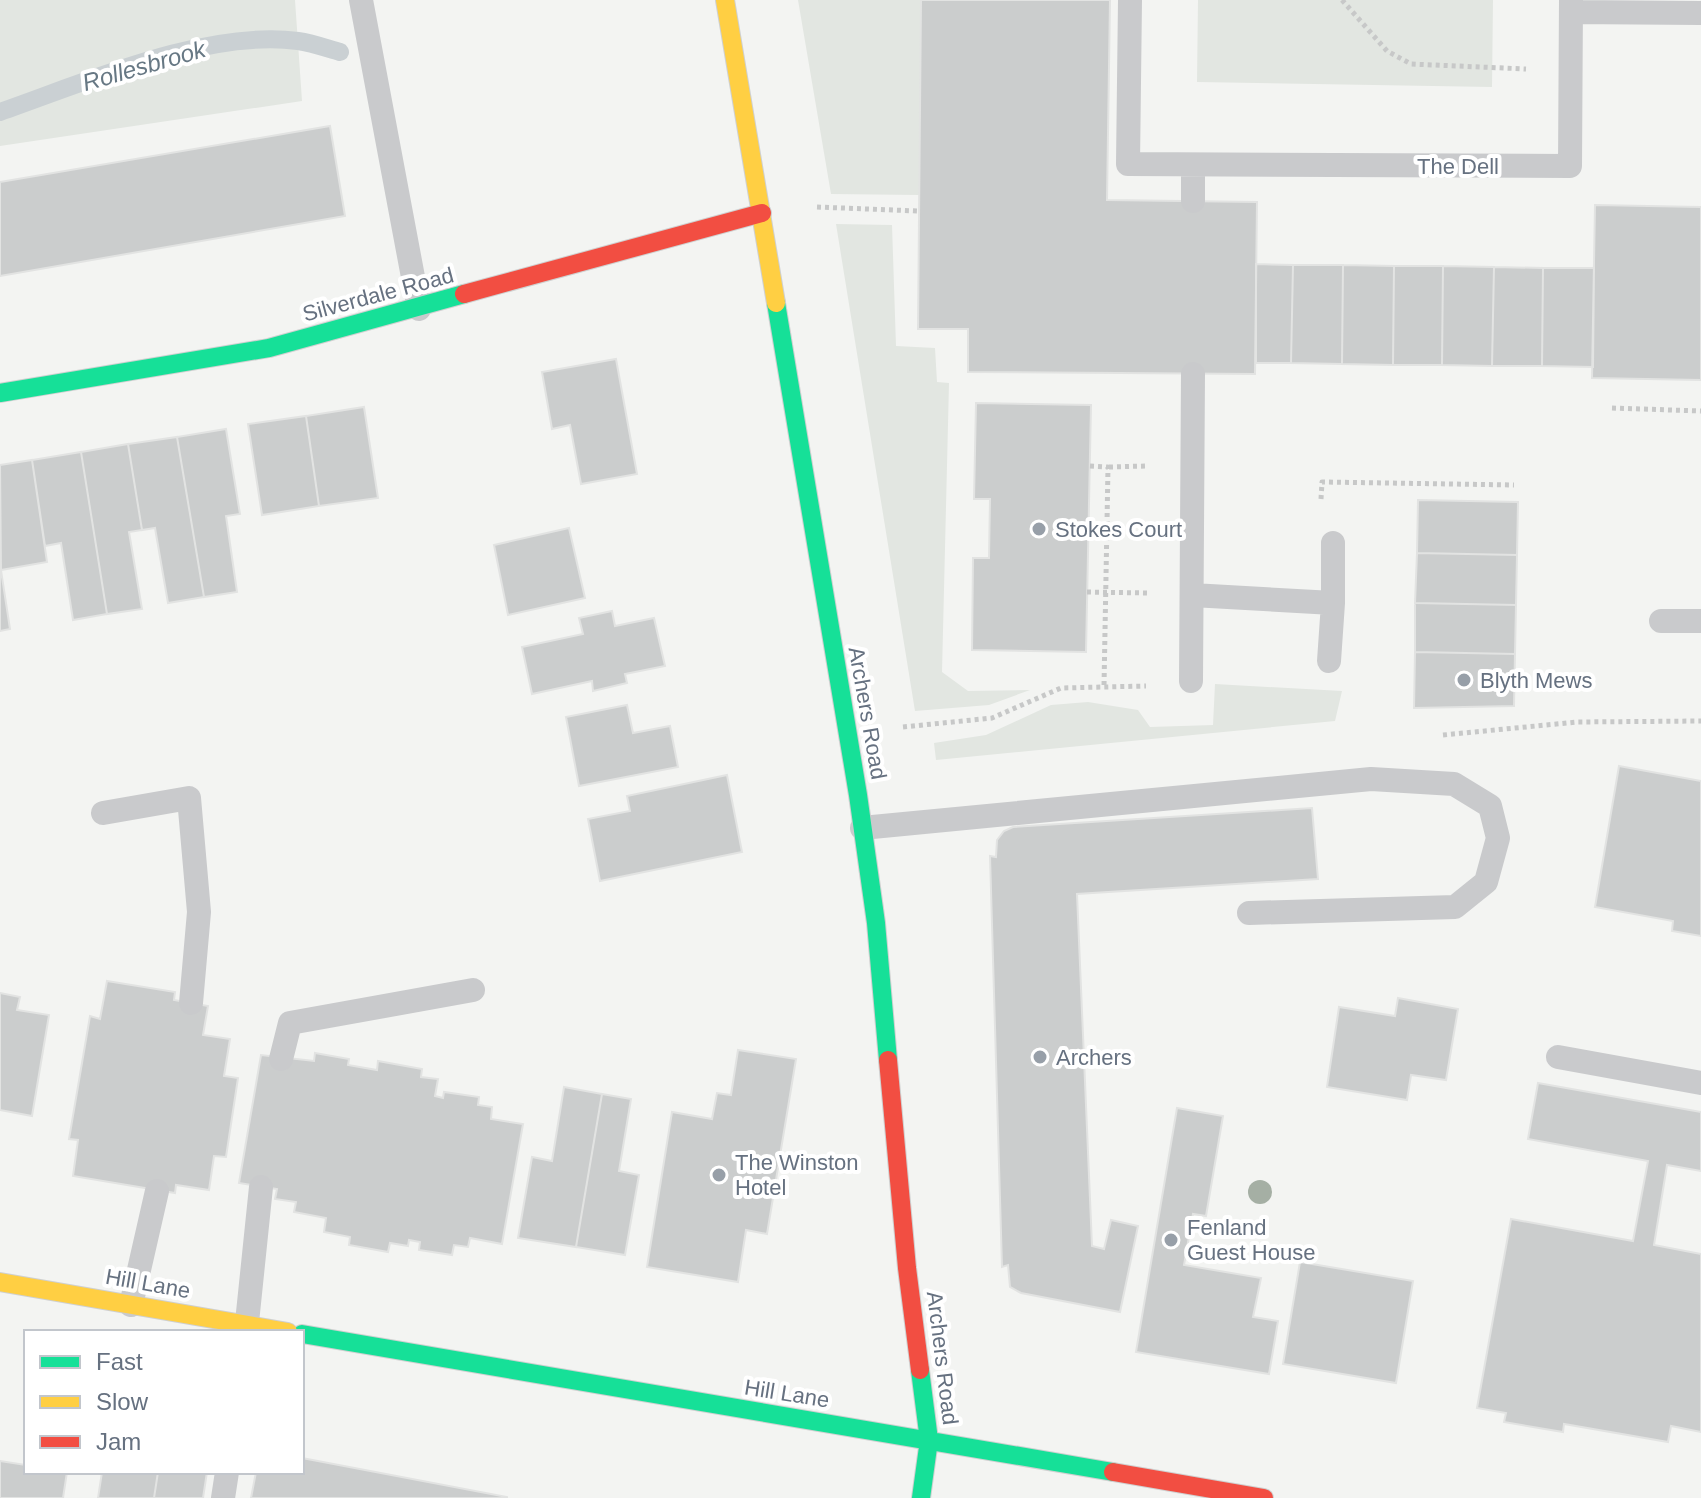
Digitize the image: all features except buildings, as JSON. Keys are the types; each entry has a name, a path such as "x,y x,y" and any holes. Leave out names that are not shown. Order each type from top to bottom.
{"street":[{"name":"Archers Road","path":"725,0 876,923 907,1268 929,1440 921,1498"},
{"name":"Silverdale Road","path":"0,393 269,348 762,213"},
{"name":"Hill Lane","path":"0,1282 267,1330"},
{"name":"Hill Lane","path":"304,1334 1264,1498"}],"lane":[{"path":"361,0 419,309"},
{"name":"The Dell","path":"1130,0 1128,164 1570,166 1571,6 1701,13"},
{"path":"1193,165 1193,201"},
{"path":"1191,681 1193,374"},
{"path":"1329,661 1333,543"},
{"path":"1192,595 1333,603"},
{"path":"1661,621 1701,621"},
{"path":"862,828 1371,779 1454,784 1490,806 1498,838 1486,882 1455,907 1249,913"},
{"path":"103,813 189,798 199,912 191,1003"},
{"path":"281,1059 290,1023 473,990"},
{"path":"1558,1057 1701,1083"},
{"path":"246,1328 261,1187"},
{"path":"131,1305 157,1191"},
{"path":"223,1498 227,1474"}],"path":[{"path":"1342,0 1387,51 1411,64 1571,70"},
{"path":"817,207 918,211"},
{"path":"1612,408 1701,411"},
{"path":"1090,466 1123,466"},
{"path":"1104,686 1108,467"},
{"path":"1333,543 1320,525 1322,482 1514,485"},
{"path":"1087,592 1122,593"},
{"path":"902,727 992,718 1061,688 1163,686 1191,681"}],"shaded area":[{"path":"0,0 295,0 302,101 0,146"},
{"path":"798,0 921,0 919,195 831,194"},
{"path":"1198,0 1493,0 1492,87 1197,82"},
{"path":"836,224 892,225 896,346 935,348 937,382 949,383 942,672 968,691 1030,690 989,705 915,711"},
{"path":"1215,684 1342,691 1335,721 936,760 934,743 986,735 1051,705 1088,702 1138,710 1150,727 1213,725"}],"waterway":[{"name":"Rollesbrook","path":"0,112 147,61 225,43 263,39 298,41 340,52"}],"traffic: fast":[{"path":"0,393 269,348 464,294"},
{"path":"776,303 858,795 876,923 888,1060"},
{"path":"304,1334 1113,1472"},
{"path":"920,1370 929,1440 921,1498"}],"traffic: slow":[{"path":"725,0 776,303"},
{"path":"0,1282 276,1330"}],"traffic: jam":[{"path":"464,294 762,213"},
{"path":"888,1060 907,1268 920,1370"},
{"path":"1113,1472 1264,1498"}],"place":[{"name":"Stokes Court","path":"1039,529"},
{"name":"Blyth Mews","path":"1464,680"},
{"name":"Archers","path":"1040,1057"},
{"name":"The Winston Hotel","path":"719,1175"},
{"name":"Fenland Guest House","path":"1171,1240"}]}
